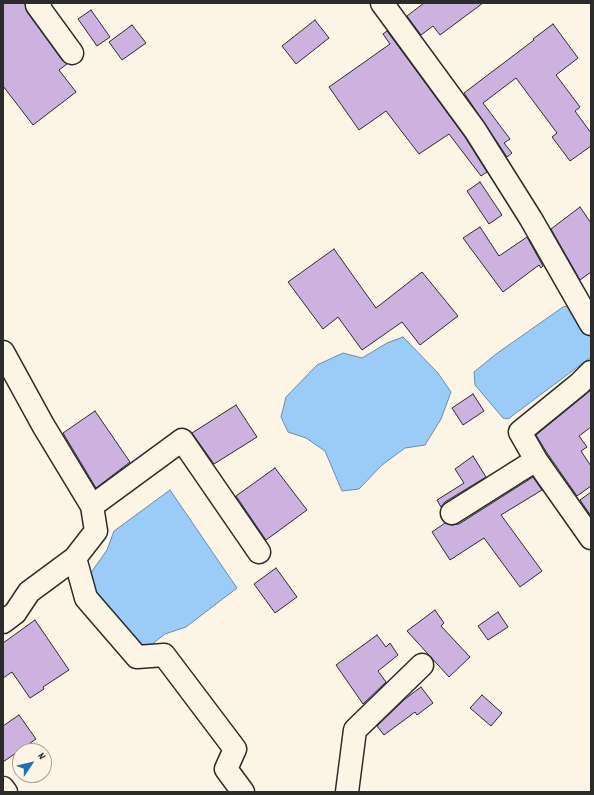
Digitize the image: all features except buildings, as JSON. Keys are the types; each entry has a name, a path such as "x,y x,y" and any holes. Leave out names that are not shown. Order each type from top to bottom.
{"street":[{"path":"40,3 37,5 72,53"},
{"path":"382,3 476,130 531,219 591,324"},
{"path":"3,352 43,425 92,506 96,531 75,558 29,592 15,613 3,622"},
{"path":"591,372 579,384 520,432 536,460 591,538"},
{"path":"92,506 182,440 259,552"},
{"path":"452,513 536,460"},
{"path":"75,558 86,598 137,658 164,655 235,749 226,769 243,792"},
{"path":"347,792 355,730 422,665"},
{"path":"3,788 6,792"}],"water":[{"path":"567,306 591,338 591,357 508,419 503,418 475,385 474,372 496,354 563,307"},
{"path":"403,337 438,373 451,392 441,419 425,445 405,448 382,465 359,489 342,491 325,451 306,438 288,432 281,417 286,397 317,365 343,353 362,358 387,343"},
{"path":"170,490 237,588 186,627 165,634 146,649 131,644 89,586 90,574 107,550 114,531"}]}
